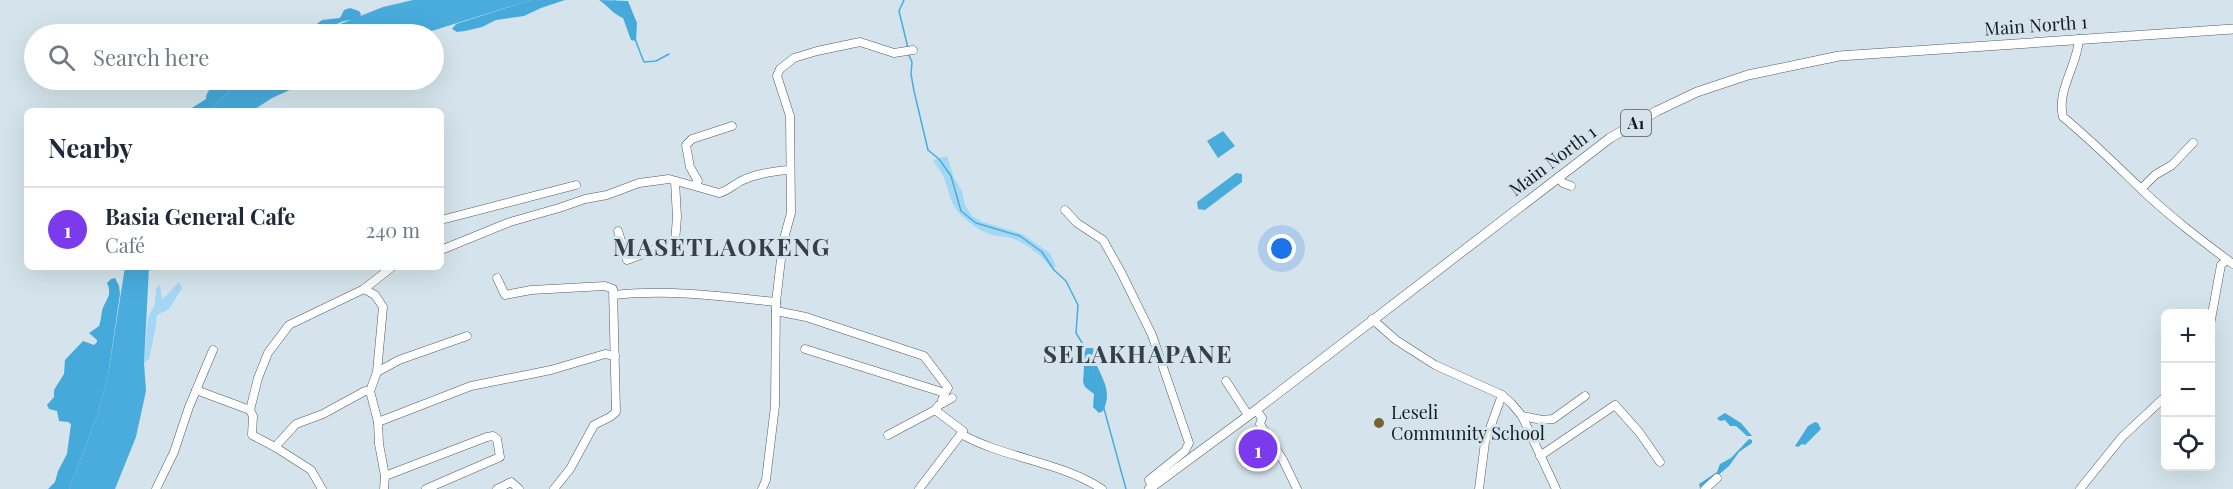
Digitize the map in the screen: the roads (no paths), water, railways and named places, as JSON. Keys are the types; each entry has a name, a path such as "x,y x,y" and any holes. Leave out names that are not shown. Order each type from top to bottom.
{"main road":[{"name":"Main North 1","path":"1150,488 1610,138 1657,111 1697,92 1748,75 1839,56 2233,29"}],"street":[{"path":"2079,39 2078,52 2065,88 2063,117 2187,229 2230,262"},
{"path":"762,489 766,480 775,406 776,302 783,242 790,213 790,116 777,76 780,69 801,55 860,42 894,53 909,51"},
{"path":"695,185 698,182 690,167 686,146 692,139 732,126"},
{"path":"2141,189 2155,175 2175,162 2193,142"},
{"path":"444,249 490,229 585,199 607,195 639,183 669,179 719,193 741,181 768,173 790,170"},
{"path":"1558,177 1563,183 1571,186"},
{"path":"618,231 627,260 675,242 677,217 675,181"},
{"path":"444,219 576,185"},
{"path":"1065,210 1077,223 1103,240 1121,272 1152,334 1189,443 1185,451 1149,480 1150,488"},
{"path":"2214,309 2221,265 2230,262"},
{"path":"322,489 311,470 252,435 253,416 250,410 258,378 268,352 289,326 364,289 388,270"},
{"path":"497,278 505,295 531,290 605,286 614,289 616,412 594,425 570,469 554,489"},
{"path":"364,289 375,295 383,307 384,316 377,372 370,391 378,422 379,444 385,476 384,489"},
{"path":"614,295 689,294 776,302"},
{"path":"776,311 806,316 924,356 948,388 949,396 935,410 888,435"},
{"path":"1372,319 1396,340 1435,365 1502,395 1522,417 1556,489"},
{"path":"377,372 399,360 467,336"},
{"path":"805,349 949,396"},
{"path":"156,489 180,438 183,424 213,350"},
{"path":"378,422 471,386 551,370 605,354 615,356"},
{"path":"1226,381 1252,412 1262,418 1260,424 1283,460 1297,489"},
{"path":"196,390 250,410"},
{"path":"275,447 296,424 323,414 365,391 370,391"},
{"path":"1479,489 1485,442 1502,395"},
{"path":"1522,417 1553,419 1585,396"},
{"path":"2080,489 2122,437 2161,401"},
{"path":"1540,456 1615,405 1639,432 1660,462"},
{"path":"919,489 963,431 935,410"},
{"path":"961,434 982,446 1068,472 1102,489"},
{"path":"385,476 487,437 493,436 497,439 500,457 426,489"},
{"path":"1705,489 1717,478"},
{"path":"497,489 511,482 519,489"}],"waterway":[{"path":"614,0 628,21 644,62 656,61 669,54"},
{"path":"904,0 899,11 908,48"},
{"path":"908,53 912,62 911,74 914,91 928,150 939,159 951,176 961,211 976,223 1020,236 1042,252 1054,270 1066,281 1078,305 1076,333 1089,354 1126,489"}],"place":[{"name":"Leseli Community School","path":"1379,423"},
{"name":"Basia General Cafe","path":"1258,449"}],"district":[{"name":"MASETLAOKENG","path":"722,248"},
{"name":"SELAKHAPANE","path":"1138,355"}]}
